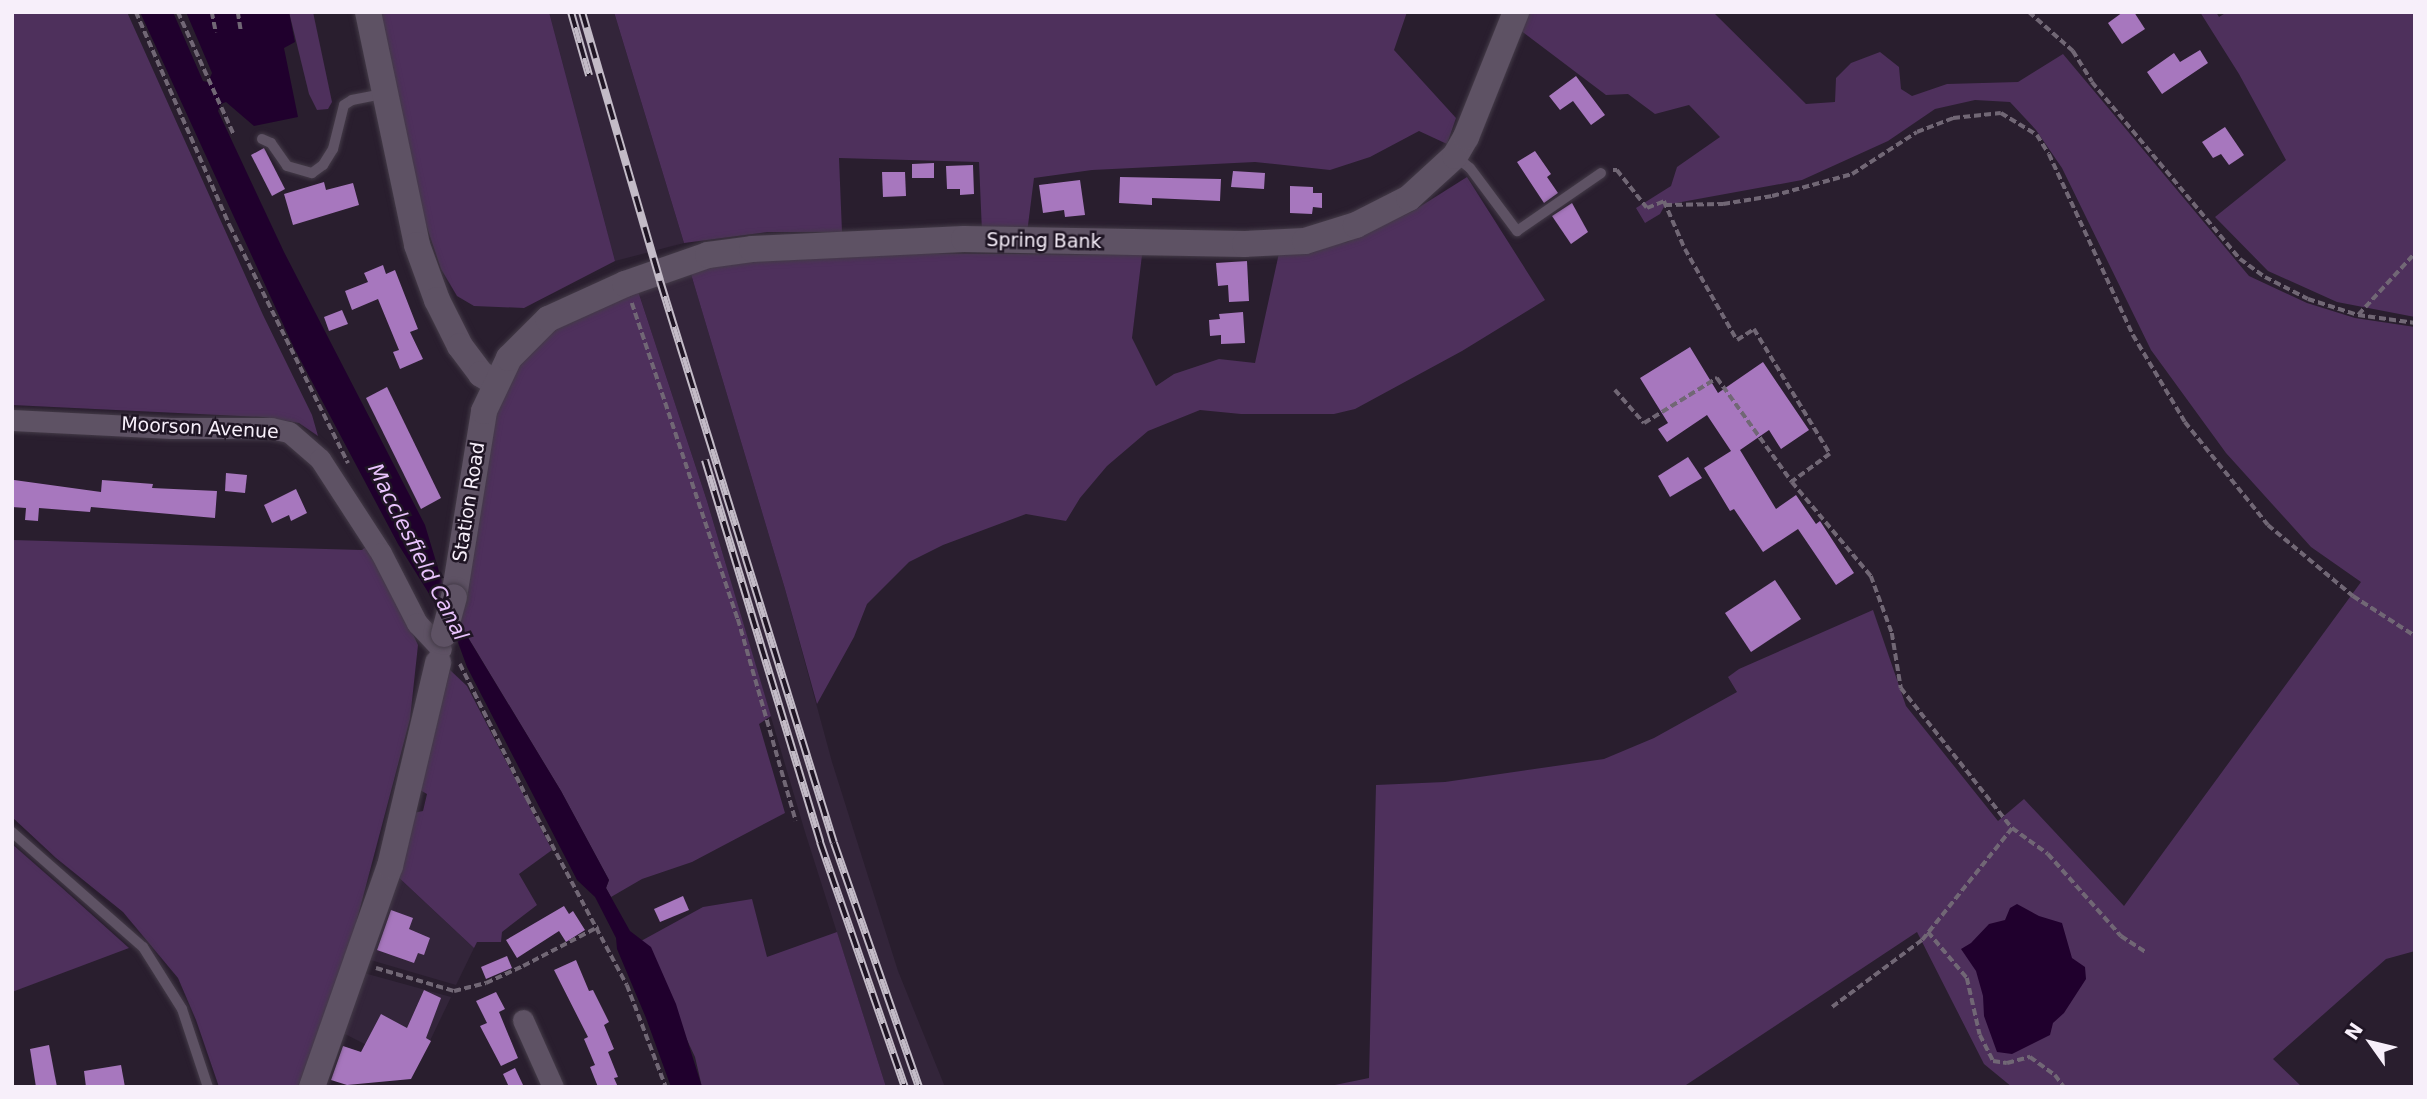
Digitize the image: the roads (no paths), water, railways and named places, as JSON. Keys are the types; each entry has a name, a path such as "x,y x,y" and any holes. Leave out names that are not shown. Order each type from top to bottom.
{"street":[{"path":"368,12 417,245 433,289 460,346 481,374 495,383"},
{"name":"Spring Bank","path":"495,383 509,358 548,319 625,284 708,255 752,249 964,239 1245,244 1306,241 1356,225 1409,198 1455,156 1466,138 1516,12"},
{"name":"Station Road","path":"317,1085 390,866 446,653 484,411 495,383"},
{"name":"Moorson Avenue","path":"12,420 171,428 271,428 289,432 320,459 382,553 417,623 446,653"},
{"path":"523,1020 553,1087"}],"lane":[{"path":"262,139 271,143 288,166 312,173 323,165 333,149 344,105 352,100 385,93"},
{"path":"1455,156 1470,168 1517,231 1601,173"},
{"path":"12,832 143,947 182,1009 208,1087"}],"water":[{"name":"Macclesfield Canal","path":"140,12 173,12 203,81 208,82 212,73 186,12 289,12 295,42 284,48 298,117 254,126 226,102 221,104 218,111 284,252 425,525 450,608 561,791 609,880 606,888 630,931 651,947 676,1004 702,1087 671,1087 617,949 616,938 595,897 577,880 467,667 456,637 398,544 294,348"},
{"path":"2017,904 2039,916 2062,923 2072,958 2085,967 2086,979 2064,1013 2053,1023 2050,1035 2012,1054 1997,1052 1984,1016 1983,996 1976,971 1961,949 1971,943 1989,924 2005,920 2010,908"}],"railway":[{"path":"571,12 589,75"},
{"path":"582,12 660,281 834,843 919,1087"},
{"path":"705,460 820,842 905,1087"}]}
